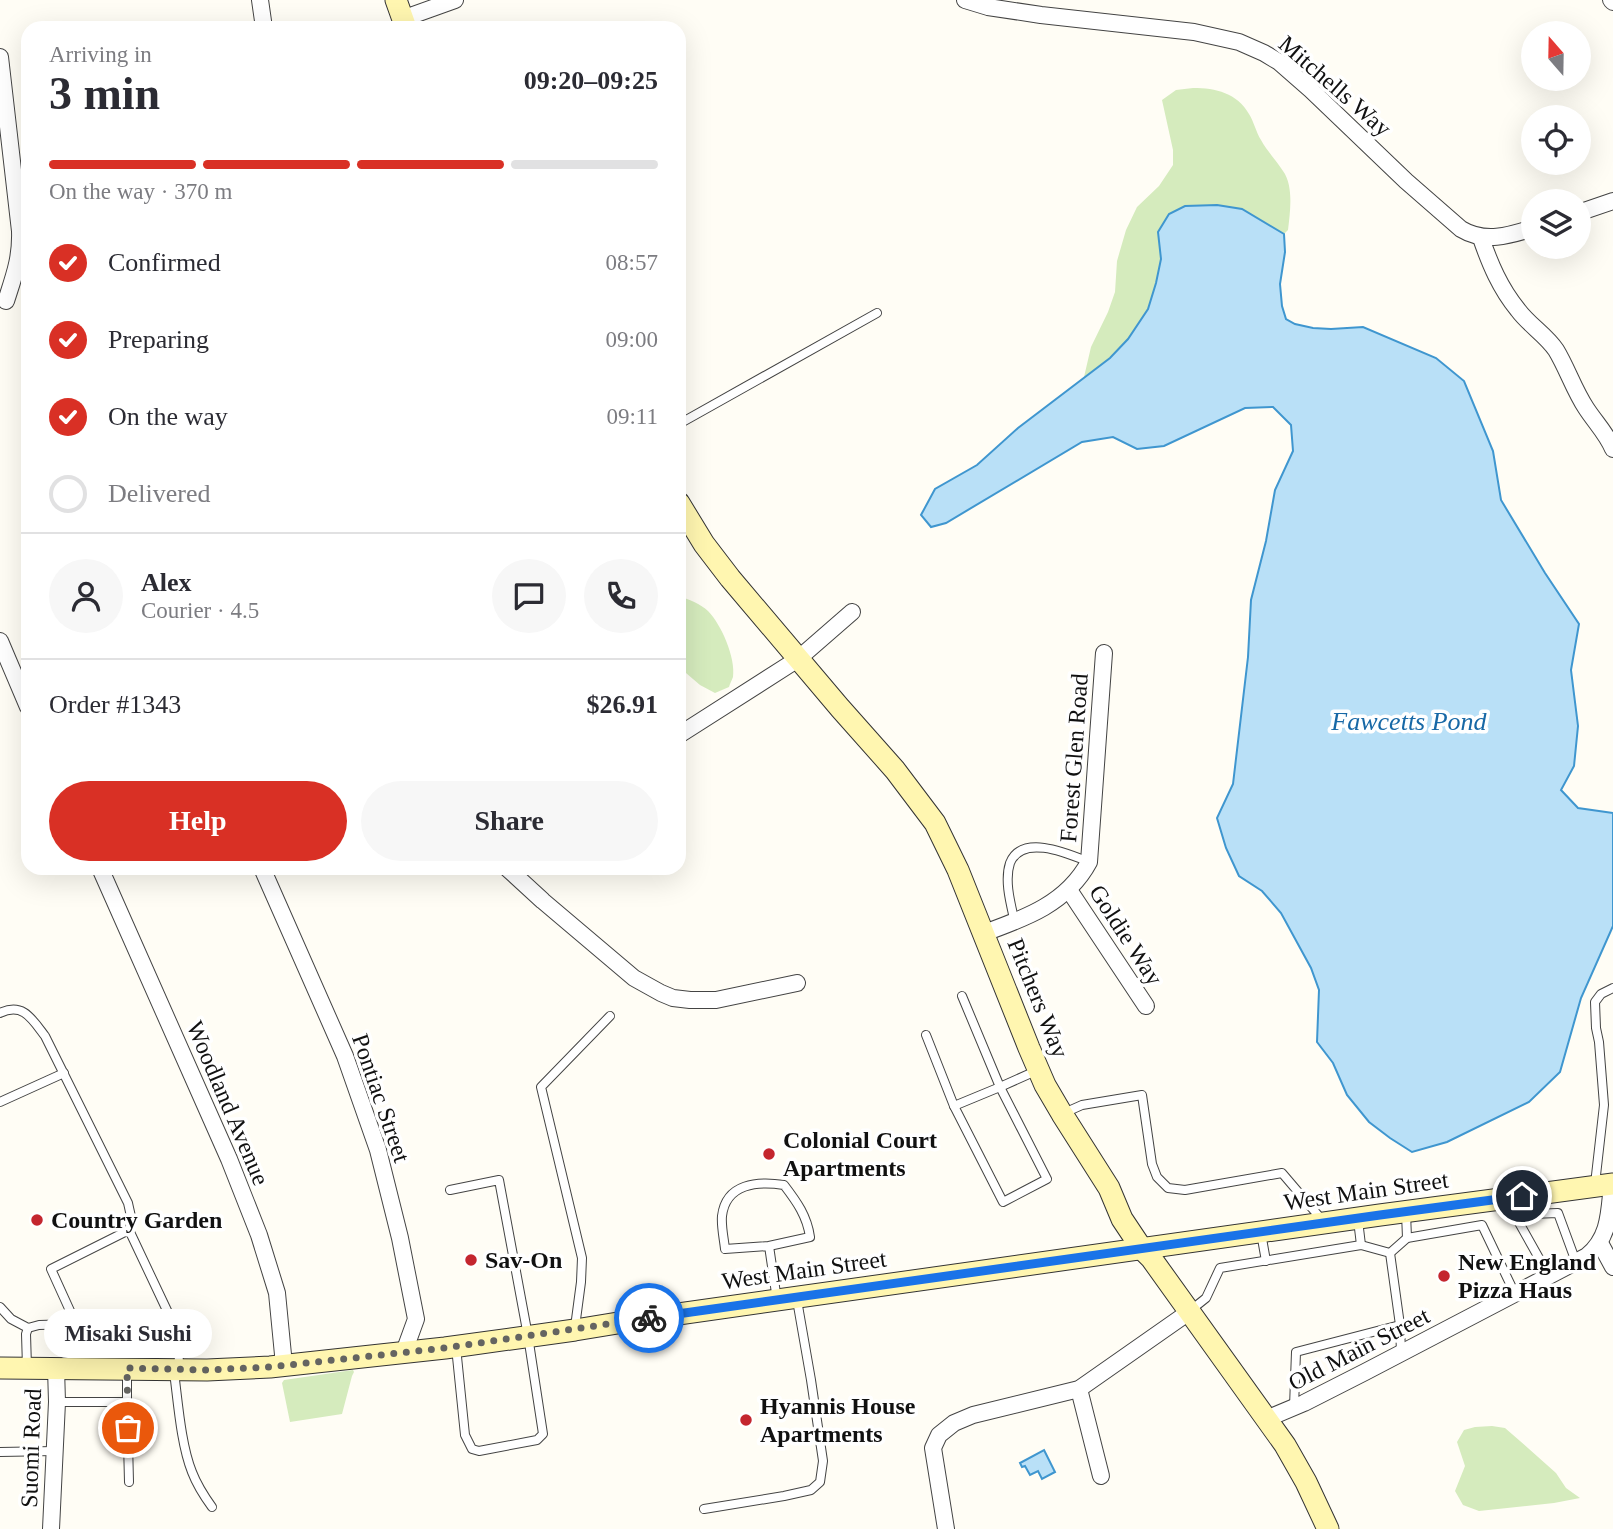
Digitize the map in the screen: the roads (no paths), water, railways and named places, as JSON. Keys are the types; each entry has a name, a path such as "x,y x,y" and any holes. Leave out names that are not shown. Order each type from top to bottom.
{"main road":[{"name":"Pitchers Way","path":"686,514 714,558 895,770 935,823 958,870 1038,1070 1062,1114 1109,1188 1122,1219 1142,1249 1285,1445 1328,1529"},
{"name":"West Main Street","path":"0,1368 225,1370 456,1347 787,1298 1606,1185"}],"street":[{"path":"260,0 263,21"},
{"path":"401,16 455,0"},
{"name":"Mitchells Way","path":"965,0 988,7 1041,15 1211,35 1239,42 1265,53 1311,90 1406,181 1461,229 1469,235 1481,238"},
{"path":"0,57 21,249 6,301"},
{"path":"1591,209 1613,201"},
{"path":"1521,232 1481,238 1491,268 1518,310 1555,349 1576,392 1613,449"},
{"path":"686,731 798,659 852,612"},
{"path":"0,641 21,690"},
{"name":"Forest Glen Road","path":"984,933 1015,923 1057,900 1081,876 1089,862 1104,653"},
{"name":"Woodland Avenue","path":"103,875 229,1159 259,1235 277,1293 284,1366"},
{"name":"Pontiac Street","path":"265,875 345,1056 378,1150 400,1238 416,1319 404,1352"},
{"path":"515,875 634,978 673,998 716,1000 797,983"},
{"name":"Goldie Way","path":"1069,890 1146,1006"},
{"path":"1606,1185 1606,1230 1600,1243 1613,1267"},
{"name":"Old Main Street","path":"1266,1419 1401,1353 1576,1262 1587,1256 1600,1243"},
{"path":"946,1529 933,1448 939,1435 954,1423 973,1415 1079,1389 1189,1312"},
{"name":"Suomi Road","path":"51,1529 56,1368"},
{"path":"1079,1389 1101,1476"}],"lane":[{"path":"686,420 877,313"},
{"path":"1015,923 1009,872 1016,855 1025,849 1046,848 1089,862"},
{"path":"1606,1185 1609,1104 1596,1028 1595,1002 1601,994 1613,988"},
{"path":"926,1035 954,1106 1003,1202 1047,1179 1000,1087 962,996"},
{"path":"0,1013 12,1008 20,1009 45,1036 128,1203 132,1221 129,1230 172,1321 178,1326 176,1369 185,1445 198,1486 212,1507"},
{"path":"575,1330 582,1258 541,1087 610,1016"},
{"path":"954,1106 1038,1070"},
{"path":"0,1102 64,1073"},
{"path":"1062,1114 1082,1105 1142,1095 1152,1164 1157,1177 1168,1188 1185,1190 1282,1173 1325,1223"},
{"path":"450,1190 499,1180 543,1434 537,1440 479,1451 472,1449 465,1435 456,1347"},
{"path":"746,1184 784,1185 799,1204 808,1222 810,1237 769,1246 725,1250 722,1216 727,1199 746,1184"},
{"path":"1406,1212 1407,1238"},
{"path":"1549,1276 1517,1219 1531,1214 1558,1213 1576,1262"},
{"path":"1358,1218 1362,1245"},
{"path":"1391,1253 1407,1238 1482,1225 1515,1294"},
{"path":"76,1324 51,1269 129,1230"},
{"path":"1261,1232 1266,1261"},
{"path":"1189,1312 1206,1298 1220,1268 1362,1245 1391,1253"},
{"path":"704,1509 811,1490 820,1482 823,1461 811,1380 769,1246"},
{"path":"1391,1253 1401,1353"},
{"path":"0,1307 11,1320 28,1328 38,1325 172,1321"},
{"path":"1294,1407 1296,1352 1400,1325"},
{"path":"27,1368 28,1328"},
{"path":"127,1368 129,1482"},
{"path":"57,1402 127,1402"},
{"path":"0,1452 55,1451"}],"water":[{"name":"Fawcetts Pond","path":"1217,205 1242,209 1284,234 1285,252 1280,284 1286,319 1313,328 1363,327 1436,358 1464,381 1493,451 1501,500 1579,624 1571,670 1578,726 1574,766 1561,790 1578,808 1613,813 1613,926 1581,998 1560,1072 1529,1102 1447,1142 1412,1152 1369,1122 1347,1095 1333,1063 1317,1042 1319,990 1311,968 1281,913 1262,891 1239,876 1226,848 1217,818 1233,784 1248,657 1251,600 1275,490 1293,451 1291,425 1273,407 1245,408 1164,446 1137,449 1113,437 1082,442 946,523 931,527 921,515 935,489 977,465 1018,428 1110,358 1128,339 1148,309 1161,259 1158,232 1169,214 1185,206"},
{"path":"1044,1450 1055,1472 1042,1479 1038,1471 1030,1475 1020,1463"}],"place":[{"name":"Colonial Court Apartments","path":"769,1154"},
{"name":"Country Garden","path":"37,1220"},
{"name":"Sav-On","path":"471,1260"},
{"name":"New England Pizza Haus","path":"1444,1276"},
{"name":"Hyannis House Apartments","path":"746,1420"},
{"name":"Misaki Sushi","path":"128,1428"}]}
